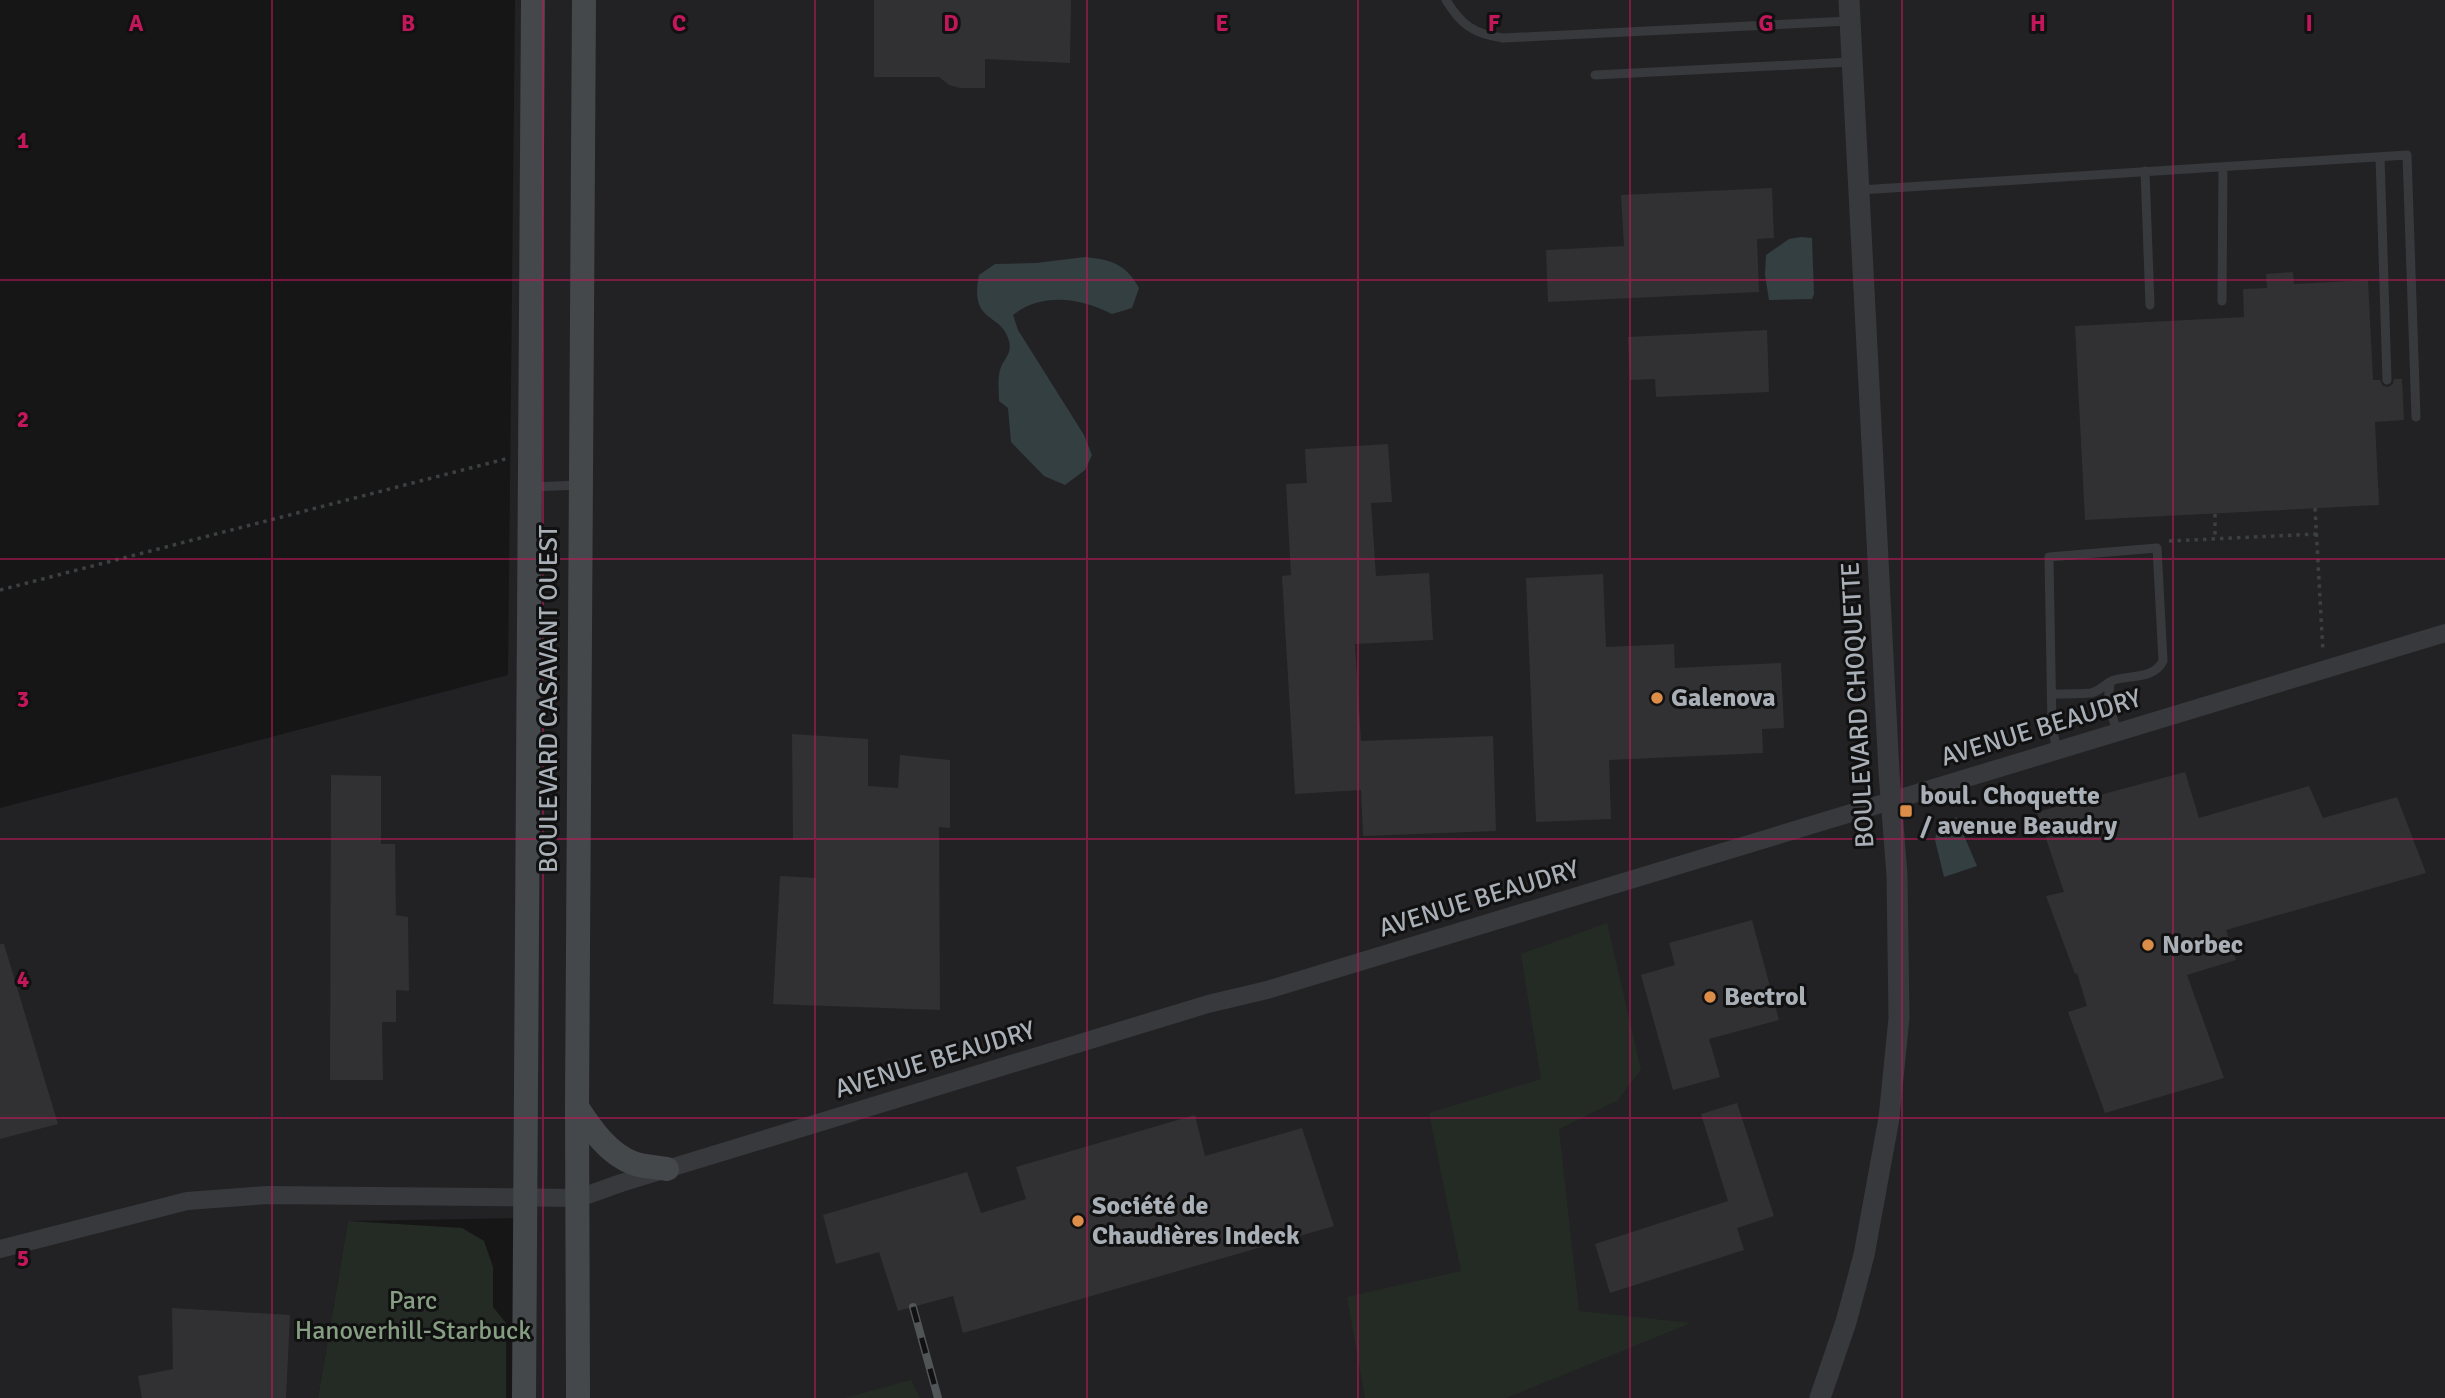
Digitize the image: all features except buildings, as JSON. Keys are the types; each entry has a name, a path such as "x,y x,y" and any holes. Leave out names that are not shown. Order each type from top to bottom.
{"main road":[{"name":"BOULEVARD CASAVANT OUEST","path":"524,1398 533,0"},
{"name":"BOULEVARD CASAVANT OUEST","path":"578,1398 577,1107 584,0"},
{"path":"577,1107 599,1138 616,1152 632,1163 667,1169"}],"street":[{"name":"BOULEVARD CHOQUETTE","path":"1820,1398 1846,1322 1864,1255 1889,1118 1899,1018 1896,875 1850,10"},
{"name":"AVENUE BEAUDRY","path":"0,1249 187,1201 224,1196 579,1198 1208,1004 1267,990 2445,633"}],"lane":[{"path":"1446,0 1455,14 1469,27 1484,35 1503,38 1850,10"},
{"path":"1595,75 1852,62"},
{"path":"1859,190 2407,155 2416,417"},
{"path":"2380,157 2387,380"},
{"path":"2222,301 2223,167"},
{"path":"2145,172 2150,305"},
{"path":"530,487 580,485"},
{"path":"2052,694 2092,692 2103,689 2110,681 2149,674 2159,668 2163,661 2157,548 2049,557 2052,727 2057,750"},
{"path":"2110,681 2108,702 2117,732"}],"path":[{"path":"0,590 530,452"},
{"path":"2315,508 2323,652"},
{"path":"2215,513 2215,538"},
{"path":"2168,541 2317,534"}],"shaded area":[{"path":"515,0 2445,0 2445,1398 517,1398 519,1218 348,1221 318,1398 0,1398 0,808 508,675"},
{"path":"1812,238 1812,299 1769,300 1765,275 1766,255 1789,239"},
{"path":"1085,257 1116,264 1128,273 1139,288 1132,308 1112,314 1075,301 1049,300 1024,308 1013,315 1018,330 1084,435 1092,455 1085,470 1065,485 1044,476 1011,442 1008,408 999,401 1000,371 1010,345 1000,325 982,310 977,291 979,275 995,264 1036,263"},
{"path":"1956,817 1977,866 1944,877 1935,840 1937,829"}],"green space":[{"path":"1607,923 1641,1069 1618,1100 1559,1129 1579,1311 1691,1323 1506,1398 1365,1398 1347,1297 1461,1271 1429,1113 1541,1079 1521,954"},
{"name":"Parc Hanoverhill-Starbuck","path":"348,1221 462,1228 484,1241 493,1267 493,1307 506,1323 506,1398 318,1398"},
{"path":"911,1380 920,1398 845,1398"}],"railway":[{"path":"913,1307 938,1398"}],"place":[{"name":"Galenova","path":"1657,698"},
{"name":"boul. Choquette / avenue Beaudry","path":"1906,811"},
{"name":"Norbec","path":"2148,945"},
{"name":"Bectrol","path":"1710,997"},
{"name":"Société de Chaudières Indeck","path":"1078,1221"}]}
